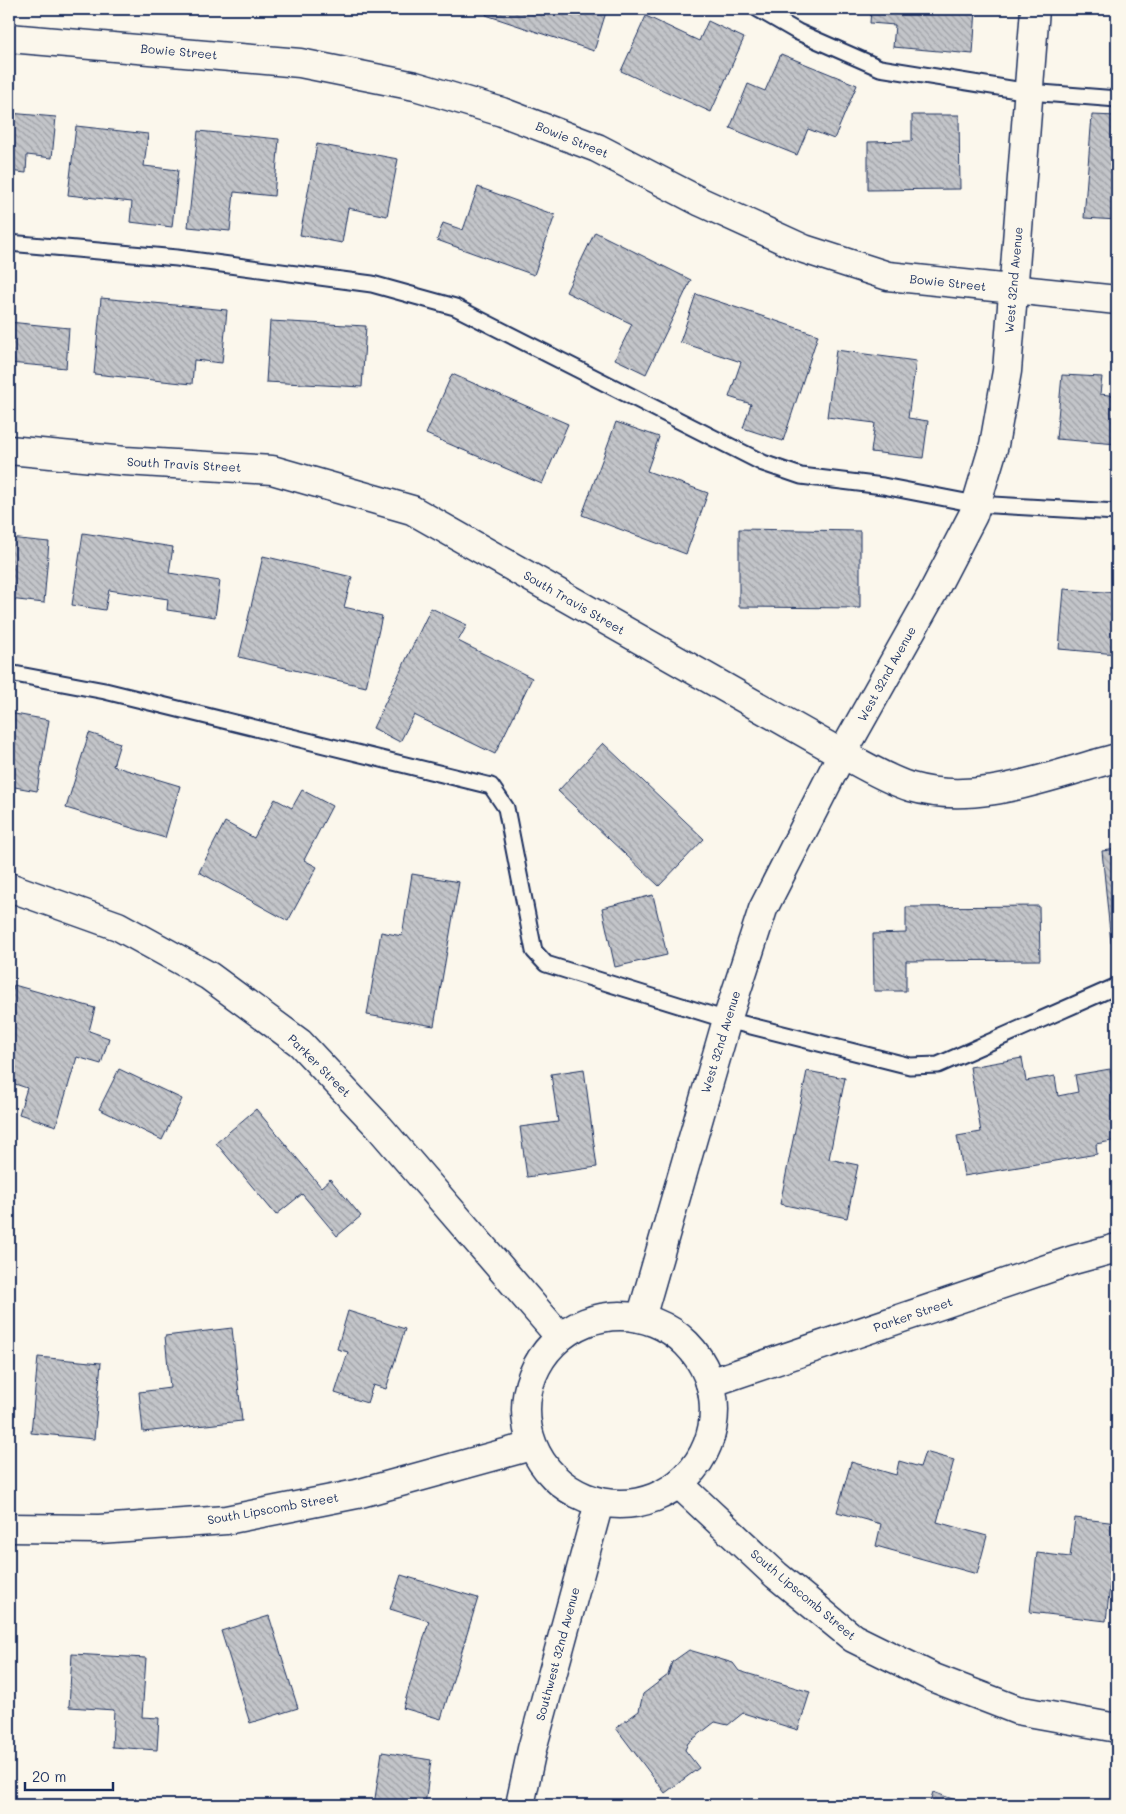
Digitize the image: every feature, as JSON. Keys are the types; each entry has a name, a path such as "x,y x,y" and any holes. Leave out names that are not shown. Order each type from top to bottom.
{"street":[{"name":"West 32nd Avenue","path":"641,1318 727,1020 763,909 842,754 932,594 976,504 997,426 1007,371 1035,9"},
{"name":"Bowie Street","path":"9,38 300,63 415,86 502,112 597,148 701,202 804,249 888,276 1117,300"},
{"name":"South Travis Street","path":"9,450 125,462 272,470 412,510 842,754 910,787 941,794 962,794 1016,786 1117,758"},
{"name":"Parker Street","path":"9,887 118,926 209,976 300,1043 379,1127 560,1337"},
{"name":"Parker Street","path":"710,1383 1074,1260 1117,1248"},
{"path":"620,1316 641,1318 664,1327 684,1342 700,1361 710,1383 714,1406 713,1428 706,1449 695,1468 679,1484 655,1499 627,1505 600,1503 559,1484 531,1446 525,1418 528,1388 540,1360 560,1337 579,1325 599,1318 620,1316"},
{"name":"South Lipscomb Street","path":"9,1528 99,1529 226,1520 357,1494 531,1446"},
{"name":"South Lipscomb Street","path":"679,1484 776,1575 853,1638 934,1678 1017,1710 1117,1728"},
{"name":"Southwest 32nd Avenue","path":"520,1805 532,1749 600,1503"}],"lane":[{"path":"758,9 798,32 880,68 1029,92 1117,99"},
{"path":"9,243 176,258 372,284 455,307 763,463 802,476 882,486 976,504 1117,512"},
{"path":"9,673 114,694 491,786 506,808 534,951 546,964 727,1020 910,1066 938,1065 1117,986"}],"building":[{"path":"488,9 607,9 594,51 486,15"},
{"path":"871,9 976,9 973,54 893,47 895,25 870,23"},
{"path":"646,16 699,41 708,21 744,38 711,112 621,71"},
{"path":"781,54 857,85 834,139 808,129 797,155 730,128 748,84 765,91"},
{"path":"9,113 56,117 52,158 27,155 26,173 9,171"},
{"path":"912,115 959,115 960,189 868,190 868,142 912,141"},
{"path":"1092,115 1117,116 1117,220 1084,218"},
{"path":"76,126 148,134 144,166 178,170 172,227 130,222 132,202 68,195"},
{"path":"198,131 279,139 274,196 234,192 230,231 188,227"},
{"path":"317,144 398,159 387,216 348,208 342,243 300,235"},
{"path":"478,187 555,215 534,275 437,240 443,223 463,230"},
{"path":"595,232 691,280 646,374 615,359 632,324 566,292"},
{"path":"696,294 818,335 783,441 743,428 751,404 729,397 741,362 680,342"},
{"path":"101,298 227,310 222,363 194,360 192,384 94,374"},
{"path":"270,321 366,326 362,387 266,382"},
{"path":"9,322 69,328 66,368 9,363"},
{"path":"836,350 916,361 908,418 928,421 923,458 871,452 875,423 827,417"},
{"path":"452,374 568,424 542,484 426,434"},
{"path":"1062,375 1102,377 1100,394 1117,396 1117,444 1056,439"},
{"path":"616,422 659,437 647,471 708,493 686,554 582,515"},
{"path":"739,529 860,531 860,608 739,607"},
{"path":"83,533 173,547 169,573 220,581 215,617 167,610 168,599 109,590 105,610 72,605"},
{"path":"9,538 49,542 44,603 9,599"},
{"path":"263,556 352,577 344,607 382,616 366,687 239,657"},
{"path":"1064,589 1117,593 1117,654 1059,649"},
{"path":"431,608 467,625 458,641 532,678 495,754 414,715 400,742 373,728"},
{"path":"9,713 49,720 37,791 9,786"},
{"path":"89,733 120,743 113,766 180,786 165,838 66,808"},
{"path":"603,743 704,839 659,886 558,791"},
{"path":"302,790 332,806 304,860 317,867 288,921 199,872 225,822 254,838 275,799 292,808"},
{"path":"1117,849 1117,943 1111,943 1102,851"},
{"path":"412,874 459,882 434,1026 367,1015 381,932 402,936"},
{"path":"653,895 667,955 615,967 602,908"},
{"path":"1039,906 1040,960 906,961 906,991 874,991 873,934 906,933 906,907"},
{"path":"14,985 95,1008 89,1031 109,1038 101,1064 77,1057 56,1126 19,1114 27,1088 9,1082 9,1002"},
{"path":"1022,1058 1026,1081 1055,1076 1058,1096 1078,1092 1075,1075 1110,1069 1117,1114 1117,1140 1096,1144 1097,1154 964,1176 957,1136 981,1132 970,1067"},
{"path":"119,1069 182,1099 162,1140 99,1109"},
{"path":"584,1069 597,1167 527,1177 520,1127 558,1122 551,1074"},
{"path":"807,1071 845,1078 829,1159 858,1165 847,1218 780,1204"},
{"path":"256,1109 321,1187 330,1179 361,1216 337,1236 302,1194 276,1215 216,1143"},
{"path":"348,1311 405,1329 386,1389 373,1385 367,1403 335,1393 348,1352 337,1349"},
{"path":"232,1328 242,1421 143,1432 139,1392 170,1388 165,1336"},
{"path":"38,1357 101,1363 94,1439 31,1433"},
{"path":"925,1452 954,1460 937,1522 987,1536 977,1574 876,1546 881,1524 837,1512 851,1462 896,1475 899,1461 920,1467"},
{"path":"1075,1518 1117,1523 1106,1621 1030,1612 1037,1553 1070,1557"},
{"path":"401,1575 478,1598 441,1719 403,1708 429,1621 390,1609"},
{"path":"269,1616 298,1708 250,1723 221,1631"},
{"path":"689,1650 733,1663 739,1671 810,1692 798,1730 743,1713 728,1725 715,1722 688,1743 685,1750 699,1768 665,1793 616,1728 639,1711 643,1694 668,1675 672,1662"},
{"path":"72,1654 146,1658 142,1717 159,1718 157,1750 112,1747 114,1710 69,1707"},
{"path":"382,1752 431,1760 425,1805 374,1805"},
{"path":"933,1792 969,1805 929,1805"}]}
